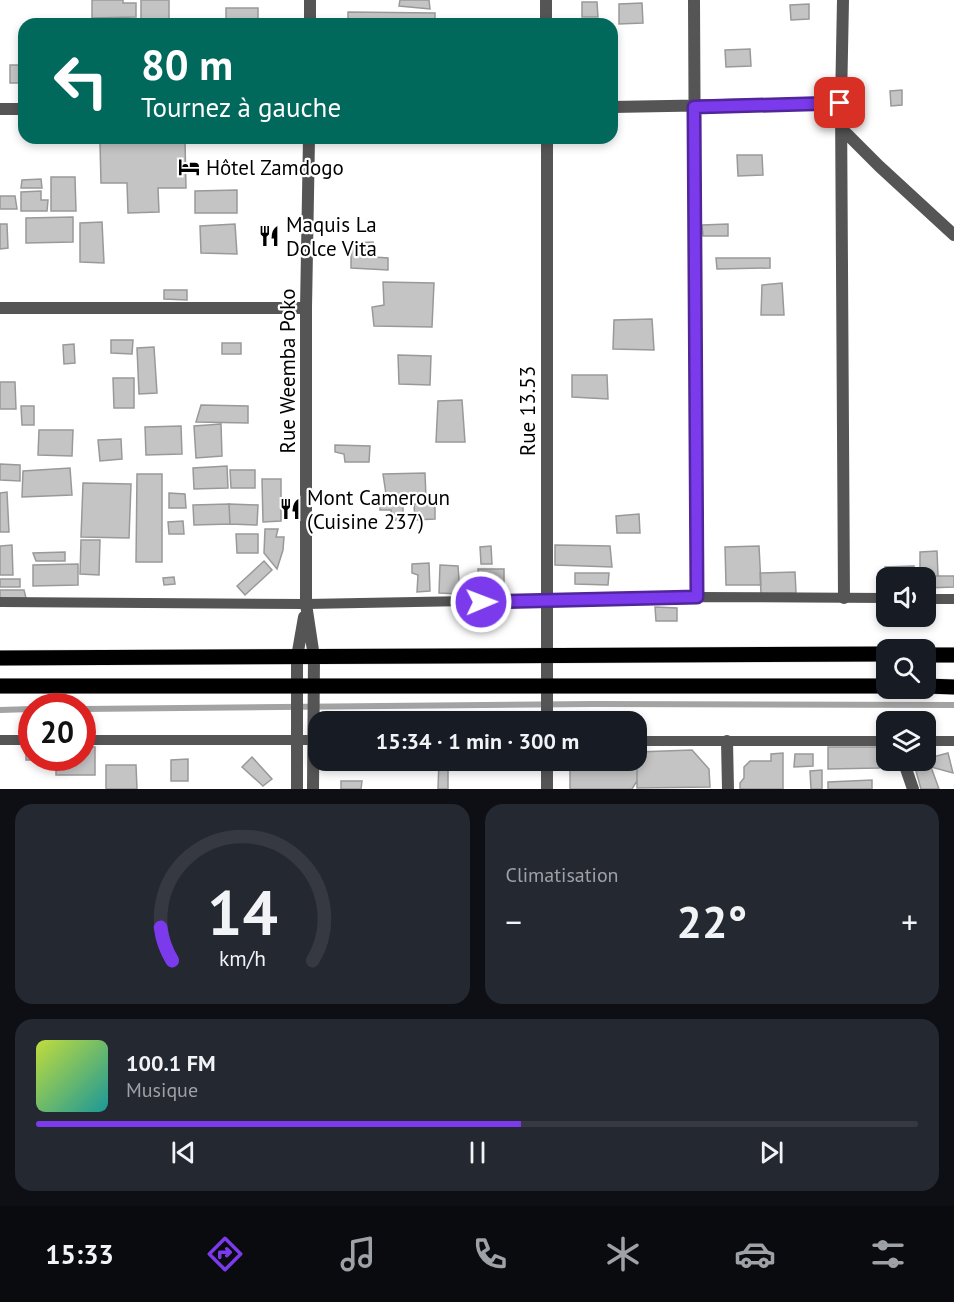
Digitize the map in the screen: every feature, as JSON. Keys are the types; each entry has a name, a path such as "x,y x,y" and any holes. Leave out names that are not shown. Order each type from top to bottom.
{"main road":[{"path":"0,658 876,654"},
{"path":"936,655 954,655"},
{"path":"0,686 876,686"},
{"path":"936,686 954,687"}],"street":[{"path":"310,0 310,18"},
{"path":"546,0 546,18"},
{"path":"694,0 697,597"},
{"path":"843,0 840,103 844,598"},
{"path":"618,107 840,103"},
{"path":"0,109 18,109"},
{"path":"842,129 954,235"},
{"name":"Rue Weemba Poko","path":"309,144 306,308 306,604 314,657 315,711"},
{"name":"Rue 13.53","path":"547,144 547,711"},
{"path":"0,308 306,308"},
{"name":"Rue Weemba Poko","path":"297,789 297,657 306,604"},
{"path":"727,741 728,789"},
{"name":"Rue Weemba Poko","path":"314,789 315,771"},
{"path":"547,771 547,789"},
{"path":"907,771 913,789"}],"lane":[{"path":"0,602 306,604 697,597 876,598"},
{"path":"936,598 954,599"},
{"path":"0,740 18,740"},
{"path":"96,740 308,740"},
{"path":"647,741 876,741"},
{"path":"936,741 954,741"}],"building":[{"path":"92,0 123,0 123,3 136,3 136,17 92,18"},
{"path":"141,0 169,0 169,18 141,18"},
{"path":"400,0 429,0 430,9 399,6"},
{"path":"582,2 597,2 598,17 582,17"},
{"path":"642,3 643,23 619,24 619,4"},
{"path":"809,4 809,19 791,20 790,5"},
{"path":"226,8 258,8 258,18 226,18"},
{"path":"348,12 435,13 435,18 348,18"},
{"path":"750,49 751,66 726,67 725,50"},
{"path":"10,65 18,65 18,83 10,83"},
{"path":"902,90 902,105 891,106 890,91"},
{"path":"100,144 185,144 186,188 158,188 159,212 128,213 127,183 101,183"},
{"path":"737,155 762,155 763,175 738,176"},
{"path":"51,177 75,177 76,211 51,211"},
{"path":"41,179 42,188 21,188 22,180"},
{"path":"237,190 237,213 195,213 195,191"},
{"path":"41,191 41,200 48,200 47,211 21,211 21,192"},
{"path":"0,196 15,196 17,209 0,209"},
{"path":"73,217 73,242 26,243 26,218"},
{"path":"102,222 104,263 80,262 80,223"},
{"path":"0,224 7,224 8,248 0,249"},
{"path":"235,224 237,254 201,253 200,226"},
{"path":"728,224 728,236 703,236 702,225"},
{"path":"373,242 374,257 388,258 388,270 351,268 351,243"},
{"path":"716,258 770,258 770,268 717,269"},
{"path":"383,282 434,283 432,327 374,326 372,307 384,305"},
{"path":"782,283 784,315 761,315 762,285"},
{"path":"164,290 187,290 187,300 164,299"},
{"path":"652,319 654,350 613,349 614,320"},
{"path":"111,340 133,340 132,354 111,353"},
{"path":"222,343 241,343 241,354 222,354"},
{"path":"74,344 75,363 64,364 63,345"},
{"path":"154,347 157,393 139,394 137,348"},
{"path":"398,355 431,356 430,385 399,384"},
{"path":"572,375 607,375 608,399 572,397"},
{"path":"113,378 134,378 134,408 114,408"},
{"path":"0,382 15,382 16,409 0,409"},
{"path":"462,400 465,442 436,442 438,401"},
{"path":"201,405 248,406 248,423 196,422"},
{"path":"21,406 34,406 34,425 22,425"},
{"path":"221,424 222,456 196,458 194,426"},
{"path":"181,426 182,454 146,455 145,427"},
{"path":"39,430 73,430 72,456 38,455"},
{"path":"121,439 122,459 100,461 98,440"},
{"path":"335,445 370,446 369,462 345,462 344,454 335,452"},
{"path":"0,464 20,465 20,481 0,480"},
{"path":"227,466 228,488 194,489 193,468"},
{"path":"70,468 72,495 22,497 23,471"},
{"path":"230,470 255,470 255,488 231,488"},
{"path":"425,473 426,498 386,494 383,474"},
{"path":"137,474 162,474 162,562 136,562"},
{"path":"262,479 281,479 281,521 263,522"},
{"path":"83,483 131,484 129,538 81,537"},
{"path":"7,492 9,532 0,532 0,493"},
{"path":"169,493 185,494 186,508 169,508"},
{"path":"403,502 403,520 392,520 391,510 380,510 380,503"},
{"path":"435,503 435,519 415,520 414,504"},
{"path":"229,504 230,524 194,525 193,505"},
{"path":"229,504 258,505 257,525 230,524"},
{"path":"639,514 640,533 617,533 616,516"},
{"path":"183,521 184,534 169,534 168,522"},
{"path":"265,529 278,529 276,537 284,537 283,550 277,569 264,553"},
{"path":"236,534 258,534 258,553 237,553"},
{"path":"81,540 100,540 99,575 80,574"},
{"path":"12,545 13,575 0,575 0,546"},
{"path":"555,545 610,546 612,567 555,565"},
{"path":"491,546 492,564 481,564 480,547"},
{"path":"759,546 761,585 726,585 725,547"},
{"path":"937,551 938,576 936,576 936,567 920,567 920,552"},
{"path":"65,552 65,561 36,561 33,553"},
{"path":"264,561 272,570 245,595 237,586"},
{"path":"429,563 430,591 417,592 418,575 412,573 412,564"},
{"path":"78,564 78,585 33,586 33,565"},
{"path":"440,565 458,566 460,594 439,593"},
{"path":"478,569 504,569 504,592 480,593"},
{"path":"795,572 796,593 761,594 760,573"},
{"path":"575,573 609,573 608,585 575,584"},
{"path":"468,575 476,575 476,590 469,591"},
{"path":"936,576 954,576 954,587 936,588"},
{"path":"174,577 175,584 164,585 163,578"},
{"path":"0,579 20,579 20,587 0,587"},
{"path":"0,590 24,590 26,598 0,599"},
{"path":"655,607 677,608 677,621 656,621"},
{"path":"828,747 876,747 876,768 828,769"},
{"path":"692,750 709,769 710,787 637,788 637,771 647,771 647,752"},
{"path":"783,753 783,789 740,789 740,783 744,778 744,767 750,761 771,761 771,754"},
{"path":"948,753 953,773 936,768 936,756"},
{"path":"795,754 813,754 813,766 794,767"},
{"path":"252,757 272,779 263,786 242,767"},
{"path":"188,759 188,781 171,781 171,760"},
{"path":"106,765 136,765 137,789 106,789"},
{"path":"822,770 822,789 811,789 810,771"},
{"path":"56,771 95,771 95,775 56,775"},
{"path":"439,771 448,771 448,789 438,789"},
{"path":"570,771 637,771 637,781 632,789 570,789"},
{"path":"916,771 932,771 939,789 921,789"},
{"path":"872,780 872,789 828,789 828,782"},
{"path":"341,781 362,781 361,789 341,789"}],"waterway":[{"path":"96,709 593,704 954,705"},
{"path":"0,710 18,709"}],"place":[{"name":"Hôtel Zamdogo","path":"189,167"},
{"name":"Maquis La Dolce Vita","path":"269,236"},
{"name":"Mont Cameroun (Cuisine 237)","path":"290,509"}],"route":[{"path":"481,602 697,597 694,107 840,103"}]}
